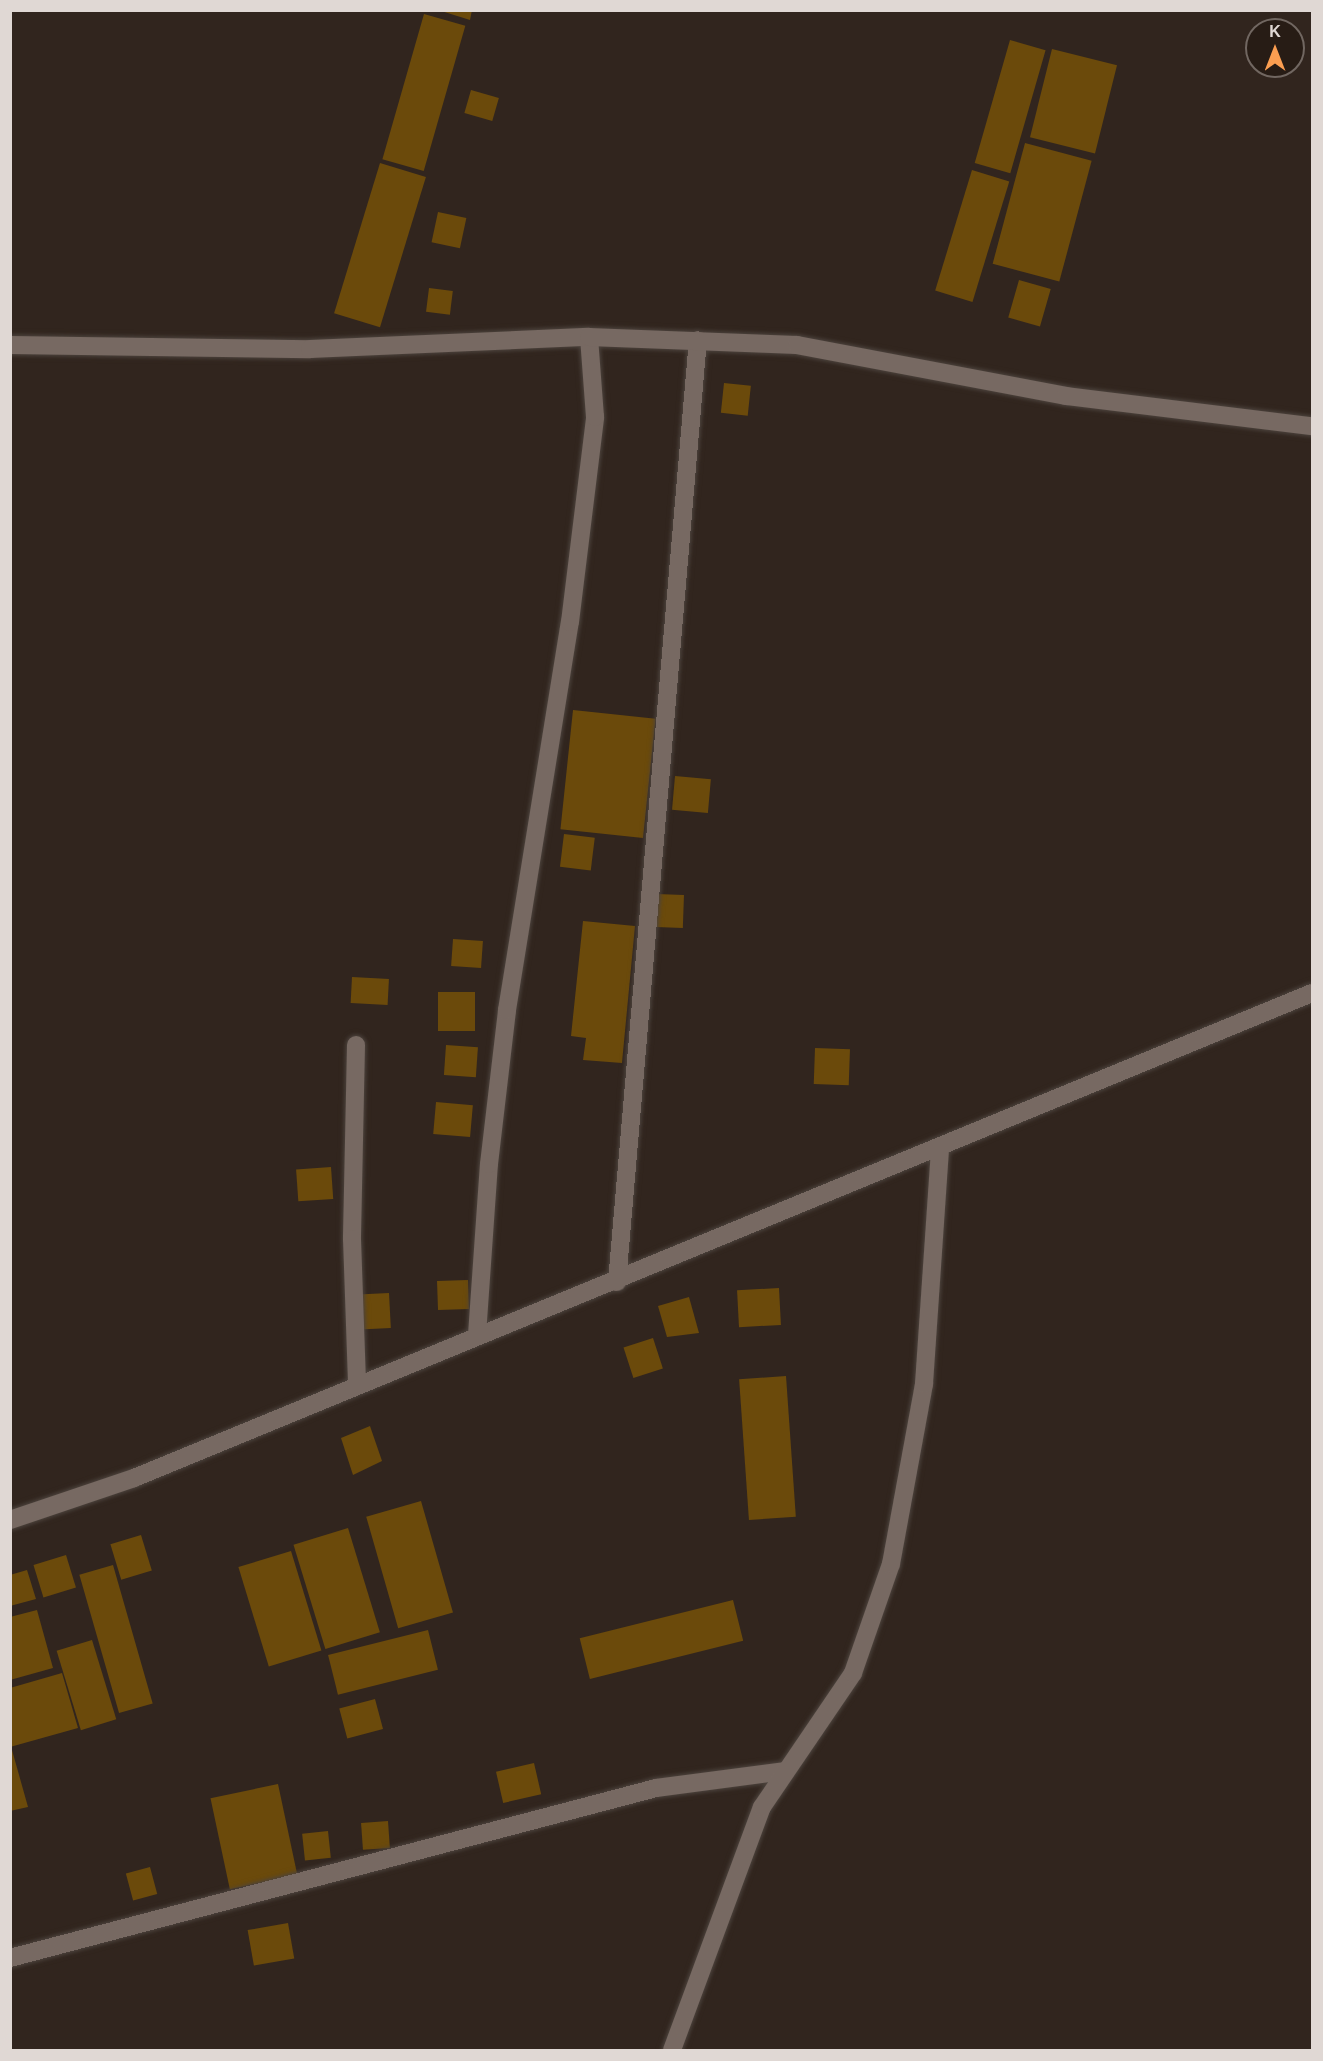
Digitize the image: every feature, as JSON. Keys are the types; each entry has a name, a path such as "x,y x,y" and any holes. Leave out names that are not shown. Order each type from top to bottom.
{"street":[{"path":"477,1335 489,1164 507,1010 570,622 596,417 589,337"},
{"path":"10,345 310,349 589,337 797,345 1066,396 1312,426"},
{"path":"617,1282 698,340"},
{"path":"10,1520 134,1478 357,1383 617,1282 1312,993"},
{"path":"356,1045 352,1239 357,1383"},
{"path":"672,2050 762,1807 853,1673 891,1564 924,1384 940,1148"},
{"path":"10,1958 656,1788 786,1771"}],"building":[{"path":"438,10 472,10 470,20"},
{"path":"424,14 465,26 424,171 382,159"},
{"path":"1010,40 1046,50 1010,173 975,163"},
{"path":"1052,49 1117,65 1095,154 1030,137"},
{"path":"471,90 499,98 492,121 464,113"},
{"path":"1025,143 1092,161 1059,282 993,264"},
{"path":"380,163 426,177 380,327 334,313"},
{"path":"972,170 1009,181 972,302 935,290"},
{"path":"438,212 466,218 460,248 432,242"},
{"path":"1019,280 1051,289 1040,327 1008,317"},
{"path":"429,288 453,291 450,315 426,312"},
{"path":"724,383 751,386 748,416 721,413"},
{"path":"573,710 656,719 643,838 560,829"},
{"path":"675,776 711,779 708,813 672,810"},
{"path":"564,834 595,838 591,871 560,867"},
{"path":"657,894 684,895 683,928 656,927"},
{"path":"583,921 635,926 622,1063 583,1060 586,1038 571,1036"},
{"path":"453,939 483,941 481,968 451,966"},
{"path":"352,977 389,979 388,1005 351,1003"},
{"path":"438,992 475,992 475,1031 438,1031"},
{"path":"446,1045 478,1047 476,1077 444,1075"},
{"path":"815,1048 850,1049 849,1085 814,1084"},
{"path":"436,1102 473,1105 470,1137 433,1134"},
{"path":"331,1167 333,1199 298,1201 296,1169"},
{"path":"468,1280 469,1309 438,1310 437,1281"},
{"path":"779,1288 781,1325 739,1327 737,1290"},
{"path":"389,1293 391,1328 360,1330 358,1295"},
{"path":"689,1297 699,1333 667,1337 658,1306"},
{"path":"653,1338 663,1368 633,1378 624,1348"},
{"path":"786,1376 796,1517 749,1520 739,1379"},
{"path":"370,1426 382,1461 353,1475 341,1438"},
{"path":"421,1501 453,1613 398,1628 366,1517"},
{"path":"348,1528 380,1632 325,1649 293,1545"},
{"path":"141,1535 152,1570 121,1580 110,1544"},
{"path":"291,1551 321,1650 269,1667 238,1567"},
{"path":"66,1555 76,1588 43,1597 33,1565"},
{"path":"113,1565 153,1703 119,1713 79,1575"},
{"path":"27,1570 36,1599 10,1606 10,1575"},
{"path":"733,1600 743,1641 590,1679 580,1638"},
{"path":"37,1610 53,1668 10,1680 10,1617"},
{"path":"428,1630 438,1670 338,1695 328,1655"},
{"path":"92,1640 116,1719 81,1730 57,1651"},
{"path":"62,1673 78,1728 10,1747 10,1688"},
{"path":"375,1699 383,1729 347,1739 339,1709"},
{"path":"12,1750 28,1807 10,1811 10,1751"},
{"path":"534,1763 541,1794 503,1803 496,1772"},
{"path":"278,1784 297,1875 230,1889 211,1798"},
{"path":"388,1821 390,1848 363,1850 361,1823"},
{"path":"328,1831 331,1858 305,1861 302,1834"},
{"path":"150,1867 157,1894 133,1901 126,1873"},
{"path":"288,1923 294,1958 254,1966 248,1930"}]}
